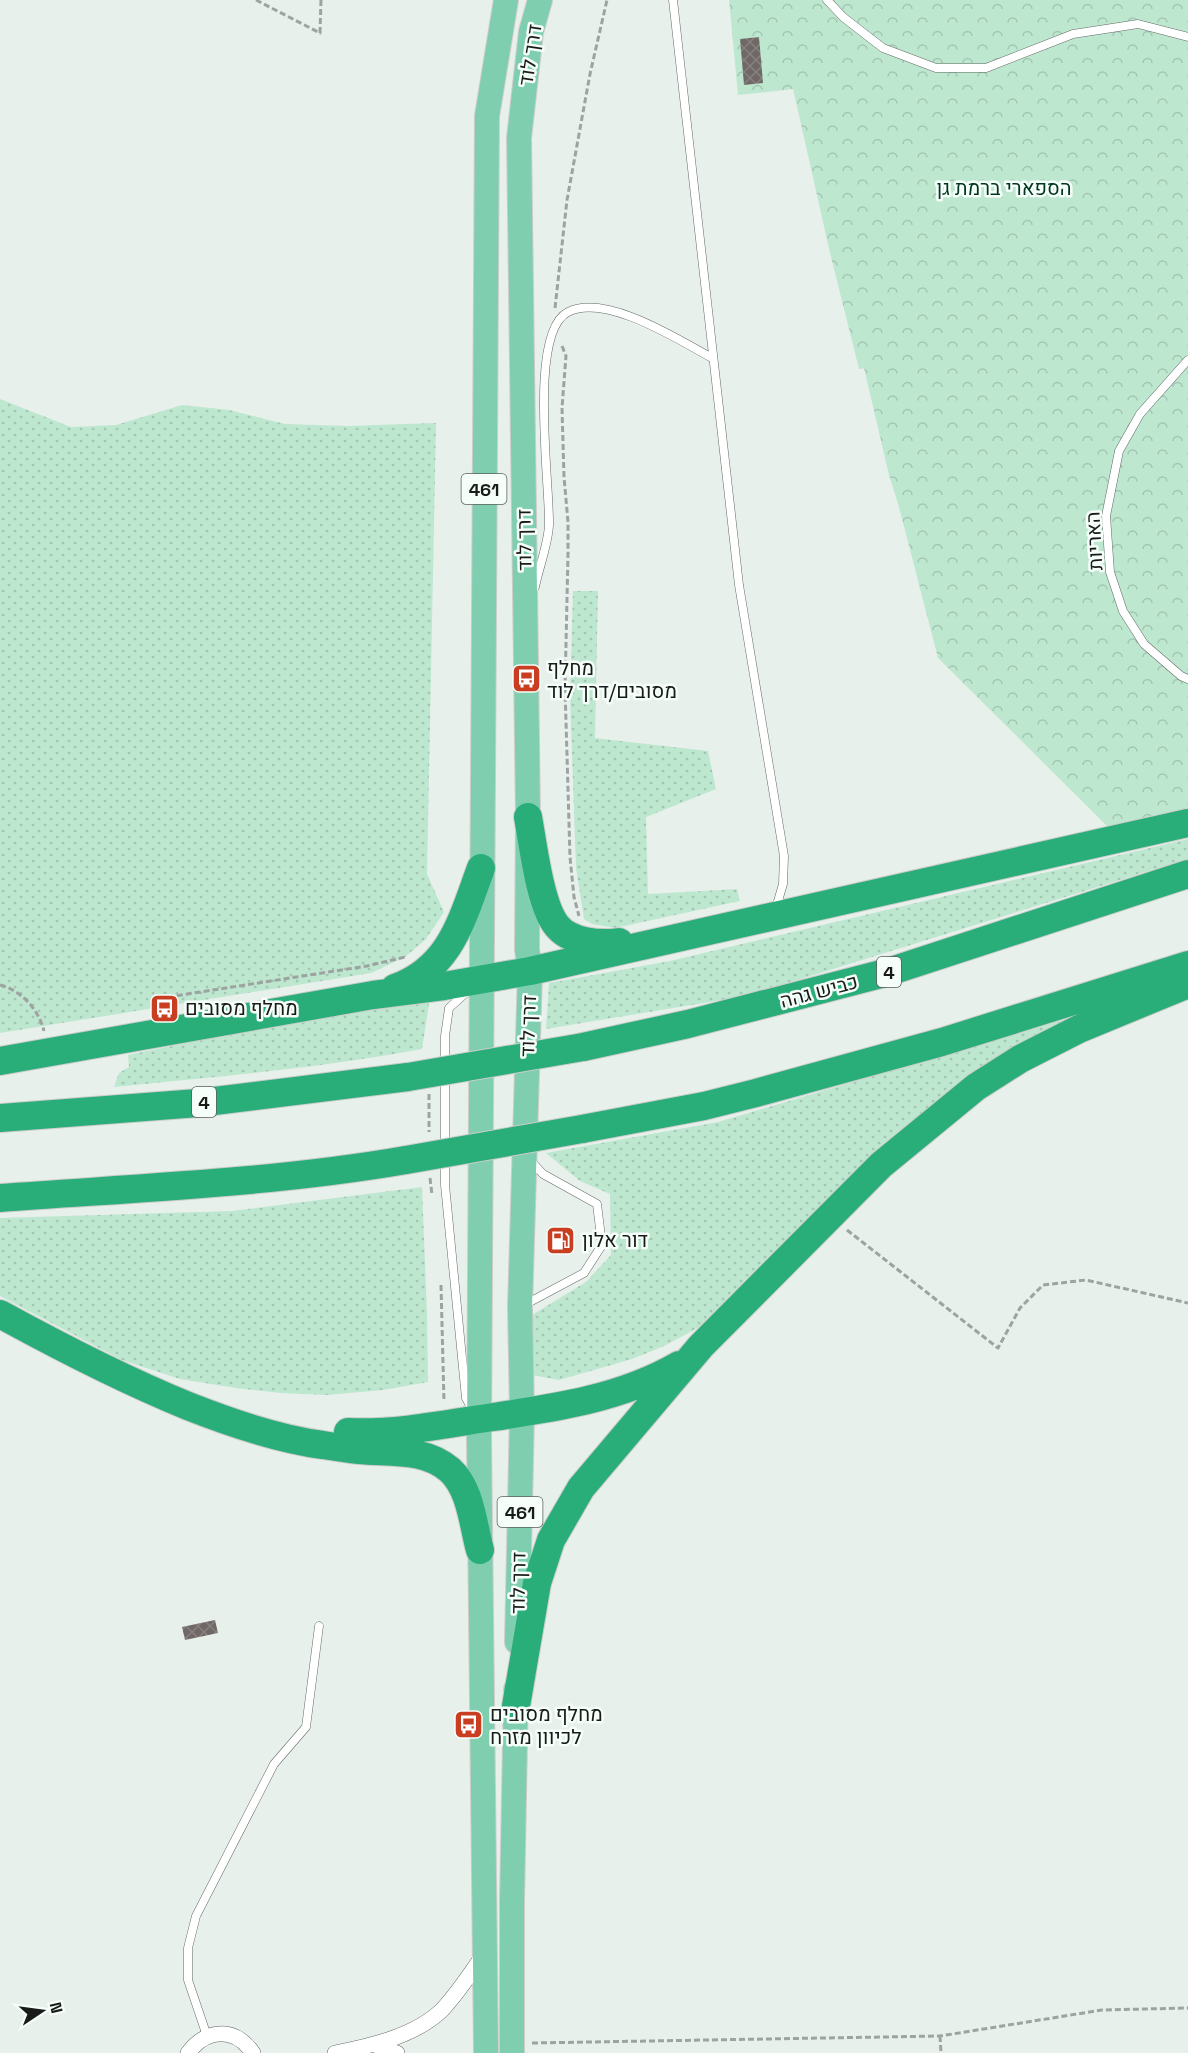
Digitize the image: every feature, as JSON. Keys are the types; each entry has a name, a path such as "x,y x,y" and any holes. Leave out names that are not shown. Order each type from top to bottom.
{"highway":[{"path":"528,817 542,894 556,925 568,935 587,941 612,943 776,908 871,895"},
{"path":"0,1061 373,995 530,971 1188,823"},
{"path":"373,995 407,983 423,974 440,958 456,935 481,868"},
{"name":"כביש גהה","path":"0,1118 198,1103 408,1077 583,1047 699,1022 885,973 1188,874"},
{"path":"0,1198 235,1180 360,1167 704,1106 942,1042 1188,965"},
{"path":"516,1706 537,1583 551,1540 581,1488 701,1346 881,1165 976,1087 1020,1059 1079,1029 1188,984"},
{"path":"0,1314 83,1360 147,1390 223,1420 297,1442 359,1450 420,1454 433,1460 451,1471 465,1491 480,1550"},
{"path":"223,1420 358,1432 412,1430 479,1420 600,1396 644,1383 678,1365 701,1346"}],"main road":[{"name":"דרך לוד","path":"486,2053 479,1420 487,116 506,0"},
{"name":"דרך לוד","path":"522,2048 512,1902 522,1413 520,1307 530,971 527,950 528,817 519,138 531,32 540,0"}],"street":[{"path":"335,2053 375,2045 426,2023 454,1996 486,1952"},
{"path":"187,2053 196,2042 207,2036 220,2034 233,2036 256,2053"},
{"path":"375,2045 397,2053"}],"lane":[{"path":"674,0 739,585 784,856 783,884 776,908"},
{"path":"827,0 843,17 883,48 936,68 986,68 1073,34 1138,24 1188,38"},
{"path":"525,630 549,528 543,383 547,349 561,318 567,312 580,308 604,309 638,320 712,358"},
{"name":"האריות","path":"1187,360 1140,414 1119,451 1106,516 1110,572 1123,611 1144,644 1188,680"},
{"path":"479,1420 466,1398 445,1185 445,1036 449,1008 480,980"},
{"path":"520,1307 584,1273 602,1245 597,1204 543,1174 525,1154"},
{"path":"207,2036 188,1980 188,1947 196,1916 274,1764 306,1727 319,1626"}],"path":[{"path":"256,0 320,33 321,0"},
{"path":"168,997 367,966 413,955"},
{"path":"0,985 9,987 23,996 42,1024 50,1053"},
{"path":"832,1215 857,1239 998,1348 1020,1308 1043,1285 1086,1280 1188,1303"},
{"path":"522,2048 940,2036 1102,2010 1188,2008"},
{"path":"940,2036 941,2053"}],"green space":[{"name":"הספארי ברמת גן","path":"729,0 1188,0 1188,812 1109,828 938,658 889,475 864,368 859,369 793,89 738,95"},
{"path":"0,399 71,427 116,425 182,405 229,410 285,424 347,426 436,423 427,874 444,912 426,939 405,957 371,973 0,1033"},
{"path":"573,591 598,591 595,738 708,751 716,789 646,817 648,894 737,889 740,901 615,928 592,924 584,919 576,868 570,696"},
{"path":"1188,839 1188,859 746,996 546,1029 549,983 670,961"},
{"path":"430,998 422,1049 307,1067 114,1087 119,1073 129,1067 128,1055 378,1003"},
{"path":"1106,1007 1037,1035 705,1324 664,1346 632,1359 559,1380 532,1375 532,1315 586,1282 611,1255 610,1194 580,1181 546,1153 718,1122"},
{"path":"422,1187 428,1382 383,1390 327,1395 281,1393 180,1379 122,1360 0,1296 0,1218 232,1211"}],"building":[{"path":"759,37 763,83 744,85 740,39"},
{"path":"215,1620 218,1633 185,1640 182,1627"}],"place":[{"name":"מחלף מסובים/דרך לוד","path":"526,679"},
{"name":"מחלף מסובים","path":"164,1008"},
{"name":"דור אלון","path":"561,1240"},
{"name":"מחלף מסובים לכיוון מזרח","path":"469,1725"}]}
